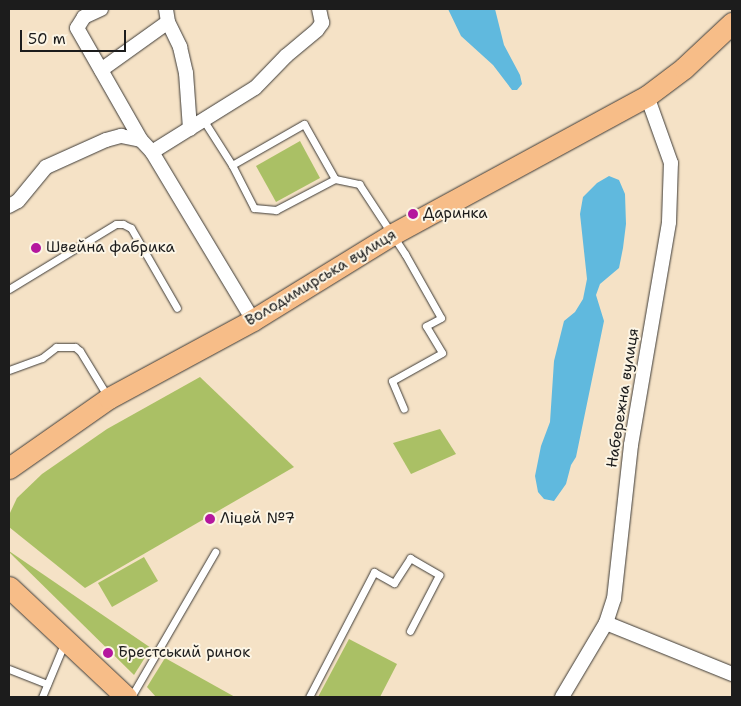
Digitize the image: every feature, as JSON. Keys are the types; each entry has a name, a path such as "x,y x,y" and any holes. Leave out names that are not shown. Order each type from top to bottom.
{"main road":[{"name":"Володимирська вулиця","path":"9,468 108,398 253,320 391,235 648,96 684,68 732,24"},
{"path":"9,587 126,697"}],"street":[{"path":"101,9 84,18 77,28 141,140 152,152 253,320"},
{"path":"152,152 255,88 286,56 308,39 322,23 319,9"},
{"path":"101,70 167,15 180,47 186,73 186,96 190,129"},
{"name":"Набережна вулиця","path":"562,697 606,623 614,599 631,444 669,222 671,163 648,96"},
{"path":"9,206 18,200 33,180 46,167 106,140 121,136 141,140"},
{"path":"606,623 732,674"}],"lane":[{"path":"204,121 232,165 254,208 276,210 336,179 359,184 442,318 426,326 442,353 392,381 404,409"},
{"path":"232,165 304,124 336,179"},
{"path":"9,289 116,224 123,224 131,228 177,308"},
{"path":"9,370 42,358 56,347 75,347 80,351 108,398"},
{"path":"131,697 215,552"},
{"path":"309,697 374,572 394,583 410,558 439,575 410,631"},
{"path":"42,697 66,639"},
{"path":"9,669 47,684"}],"green space":[{"path":"300,141 320,178 276,202 256,166"},
{"path":"200,377 294,467 85,588 9,527 9,515 17,498 42,474 107,429"},
{"path":"440,429 456,454 411,474 393,443"},
{"path":"9,552 151,648 134,675"},
{"path":"144,557 158,581 112,607 98,583"},
{"path":"349,639 397,664 380,697 318,697"},
{"path":"165,658 235,697 156,697 147,687"}],"water":[{"path":"448,9 495,9 504,45 520,75 522,84 517,90 512,90 493,65 461,36"},
{"path":"609,176 619,180 625,194 626,224 623,248 619,268 600,284 596,295 604,321 576,457 571,465 566,484 554,501 544,499 538,492 535,476 541,446 550,422 554,361 564,321 575,312 583,299 587,279 580,214 583,197 597,183"}],"place":[{"name":"Даринка","path":"413,214"},
{"name":"Швейна фабрика","path":"36,248"},
{"name":"Ліцей №7","path":"210,519"},
{"name":"Брестський ринок","path":"108,653"}]}
